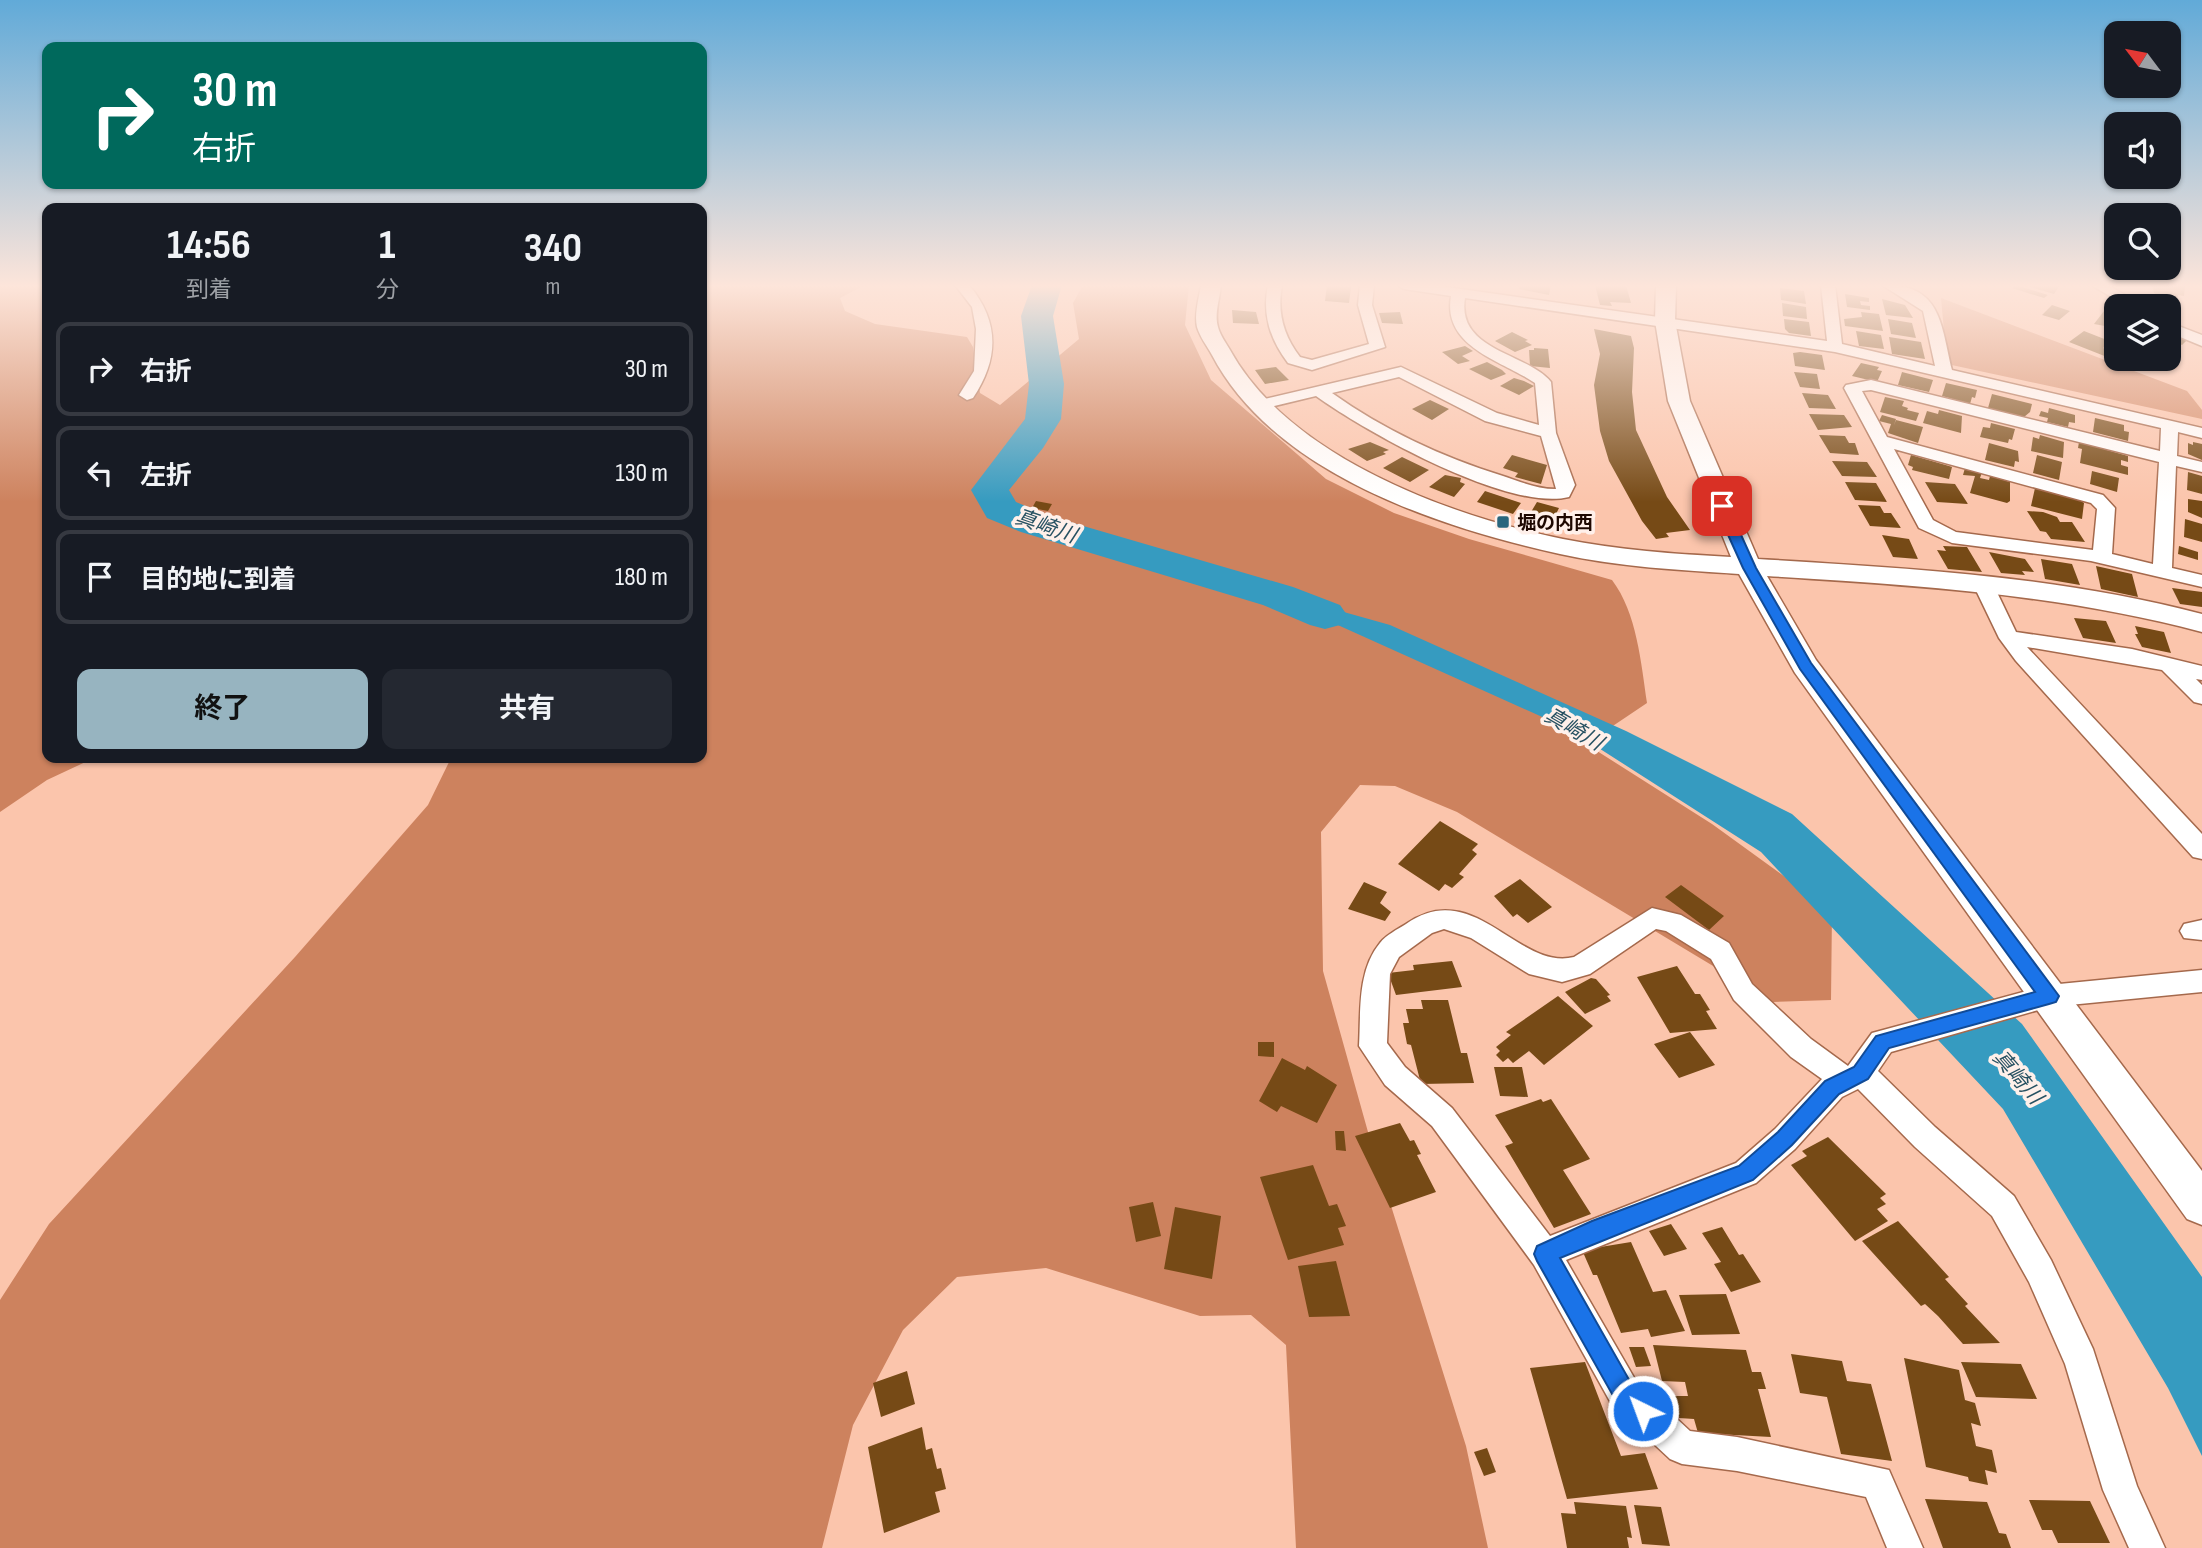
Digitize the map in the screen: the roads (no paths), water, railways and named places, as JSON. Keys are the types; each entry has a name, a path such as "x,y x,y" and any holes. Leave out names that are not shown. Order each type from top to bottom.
{"street":[{"path":"967,395 982,370 983,357"},
{"path":"1222,357 1258,405 1297,440 1367,480 1441,513 1543,541 1613,555 1749,568 1983,584 2070,594 2202,623"},
{"path":"1292,357 1312,365 1340,357"},
{"path":"1319,391 1365,423 1422,453 1525,489 1558,494 1567,489 1548,433 1543,382 1499,357"},
{"path":"1671,357 1679,401 1749,568 1805,666 2202,1206"},
{"path":"1882,357 2202,433"},
{"path":"1941,357 1944,371"},
{"path":"1258,405 1402,372 1491,417 1548,433"},
{"path":"2202,467 1871,385 1852,388 1926,524 1933,529 1952,537 2102,558 2202,581"},
{"path":"2162,571 2169,425"},
{"path":"1880,440 2097,499 2106,508 2102,558"},
{"path":"1983,584 2009,638 2202,850"},
{"path":"2009,638 2093,649 2202,673"},
{"path":"2168,664 2202,697"},
{"path":"1905,1548 1877,1482 1737,1454 1682,1447 1624,1393 1545,1254 1442,1117 1395,1076 1373,1046 1377,973 1390,949 1424,925 1444,919 1479,930 1538,966 1562,971 1581,966 1652,918 1672,922 1720,951 1743,992 1801,1048 1853,1077 2003,1206 2040,1271 2081,1361 2121,1490 2147,1548"},
{"path":"1545,1254 1592,1232 1746,1173 1785,1139 1832,1088 1853,1077 1882,1042 2049,996 2202,981"}],"water":[{"path":"1251,586 1390,625 1626,731 1792,814 2022,1024 2202,1277 2202,1456 2168,1388 2003,1109 1761,852 1569,729"}],"waterway":[{"name":"真崎川","path":"1042,357 1047,395 1043,419 1038,430 1004,469 990,490 1001,510 1035,524 1278,596 1325,615"}],"place":[{"name":"堀の内西","path":"1503,522"}]}
